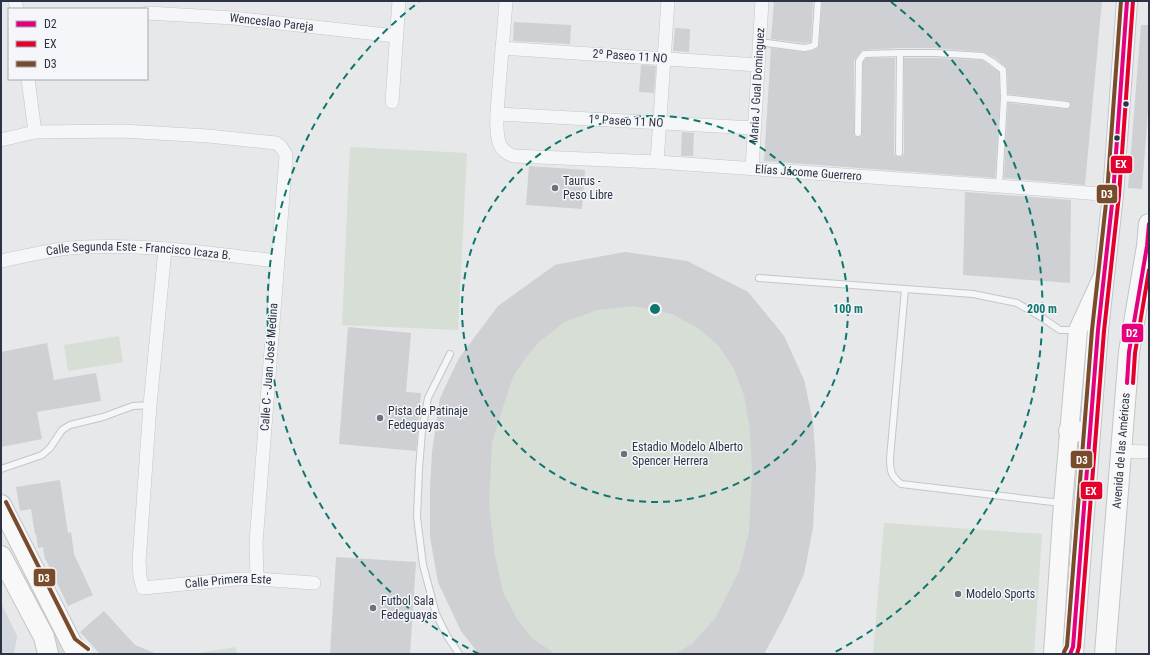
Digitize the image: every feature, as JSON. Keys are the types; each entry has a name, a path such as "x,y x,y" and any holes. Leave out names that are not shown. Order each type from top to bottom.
{"main road":[{"path":"1072,652 1098,330 1113,195 1127,1"},
{"name":"Avenida de las Américas","path":"1105,653 1129,352 1147,246 1149,224"},
{"path":"1053,654 1063,503 1078,330 1104,274"},
{"path":"1069,431 1090,432"},
{"path":"1,505 76,651"},
{"path":"1,556 44,637 48,654"},
{"path":"27,605 35,654"}],"street":[{"path":"392,102 399,1"},
{"path":"497,114 506,1"},
{"path":"658,162 668,1"},
{"name":"Maria J Gual Dominguez","path":"752,168 762,1"},
{"name":"Wenceslao Pareja","path":"148,13 233,18 396,36"},
{"name":"2º Paseo 11 NO","path":"502,48 758,65"},
{"path":"1,140 36,132 28,80"},
{"name":"Elías Jácome Guerrero","path":"497,114 497,136 499,145 508,154 514,156 658,162 752,168 1113,195"},
{"name":"1º Paseo 11 NO","path":"497,114 754,128"},
{"name":"Calle C - Juan José Medina","path":"36,132 122,131 208,136 276,143 284,151 286,156 256,544 257,579"},
{"name":"Calle Segunda Este - Francisco Icaza B.","path":"1,261 54,250 114,246 165,248 277,260"},
{"path":"150,405 165,248"},
{"name":"Calle Primera Este","path":"150,405 139,562 139,570 143,588 210,581 257,579 314,583"},
{"path":"1121,451 1149,452"}],"lane":[{"path":"759,42 804,48 810,48 815,45 818,1"},
{"path":"899,153 900,53"},
{"path":"858,133 859,61 864,54 900,53 983,56 991,60 1003,70 1004,98 999,186"},
{"path":"1004,98 1067,105"},
{"path":"759,278 973,294 1017,303 1060,330 1078,330"},
{"path":"905,289 890,458 890,469 894,478 901,484 1063,503"},
{"path":"450,354 428,398 422,430 417,517 423,566 436,614 447,636 459,654"},
{"path":"1,469 42,455 50,448 62,430 70,425 103,418 133,406 150,405"}],"shaded area":[{"path":"350,147 467,153 458,330 342,325"},
{"name":"Estadio Modelo Alberto Spencer Herrera","path":"625,252 687,261 748,292 784,336 804,380 813,422 816,467 813,527 804,574 784,617 764,654 479,654 461,631 438,582 430,536 430,488 434,441 440,398 555,265"},
{"path":"119,336 123,362 68,371 64,345"},
{"path":"1,510 64,654 53,654 34,596 1,526"},
{"name":"Modelo Sports","path":"884,523 1042,534 1034,654 873,654"},
{"path":"1,603 17,636 14,654 1,654"},
{"path":"236,647 237,654 192,654"}],"building":[{"path":"774,1 813,1 811,42 804,43 771,39"},
{"path":"822,1 1102,1 1085,185 1004,178 1008,103 1066,109 1070,108 1071,104 1068,101 1008,94 1007,68 994,57 983,52 935,48 862,50 854,61 854,136 861,137 862,133 863,62 866,58 895,58 894,153 895,156 899,157 902,157 904,153 904,58 982,60 999,72 1000,98 995,178 764,161 771,48 804,52 812,51 818,48"},
{"path":"514,22 571,25 570,44 513,41"},
{"path":"1141,25 1149,25 1149,98 1142,189 1128,188"},
{"path":"675,28 690,29 689,52 673,51"},
{"path":"641,65 656,66 654,93 639,92"},
{"path":"682,132 694,133 693,156 681,156"},
{"name":"Taurus - Peso Libre","path":"529,166 585,170 582,209 526,205"},
{"path":"965,192 1071,200 1070,283 963,275"},
{"path":"625,252 687,261 748,292 784,336 804,380 813,422 816,467 813,527 804,574 784,617 764,654 675,654 692,644 716,617 739,571 749,532 752,471 750,429 744,395 733,367 718,345 698,328 672,314 634,306 597,310 565,322 540,341 526,357 513,377 492,443 489,505 495,556 503,592 517,619 532,638 555,654 479,654 461,631 438,582 430,536 432,452 440,398 459,358 498,306 555,265"},
{"path":"348,327 411,333 406,392 421,393 416,451 339,444"},
{"path":"47,343 54,380 96,373 101,401 37,412 42,439 1,447 1,352"},
{"path":"60,480 68,533 71,532 74,554 93,595 68,606 45,560 43,547 38,548 31,509 20,511 16,487"},
{"name":"Futbol Sala Fedeguayas","path":"336,557 416,562 410,654 330,654"},
{"path":"104,611 135,645 157,654 100,654 80,632"}],"transit line":[{"name":"D3","path":"1064,652 1067,646 1092,330 1107,194 1121,1"},
{"name":"D2","path":"1070,654 1073,647 1098,330 1113,195 1127,1"},
{"name":"EX","path":"1077,654 1079,647 1104,331 1119,195 1133,1"},
{"name":"D2","path":"1127,383 1129,352 1147,246 1149,224"},
{"name":"EX","path":"1133,383 1135,353 1149,270"},
{"name":"D3","path":"6,502 75,639 88,649"}],"place":[{"name":"Taurus - Peso Libre","path":"555,188"},
{"name":"Pista de Patinaje Fedeguayas","path":"380,418"},
{"name":"Estadio Modelo Alberto Spencer Herrera","path":"624,454"},
{"name":"Modelo Sports","path":"958,594"},
{"name":"Futbol Sala Fedeguayas","path":"373,608"}]}
